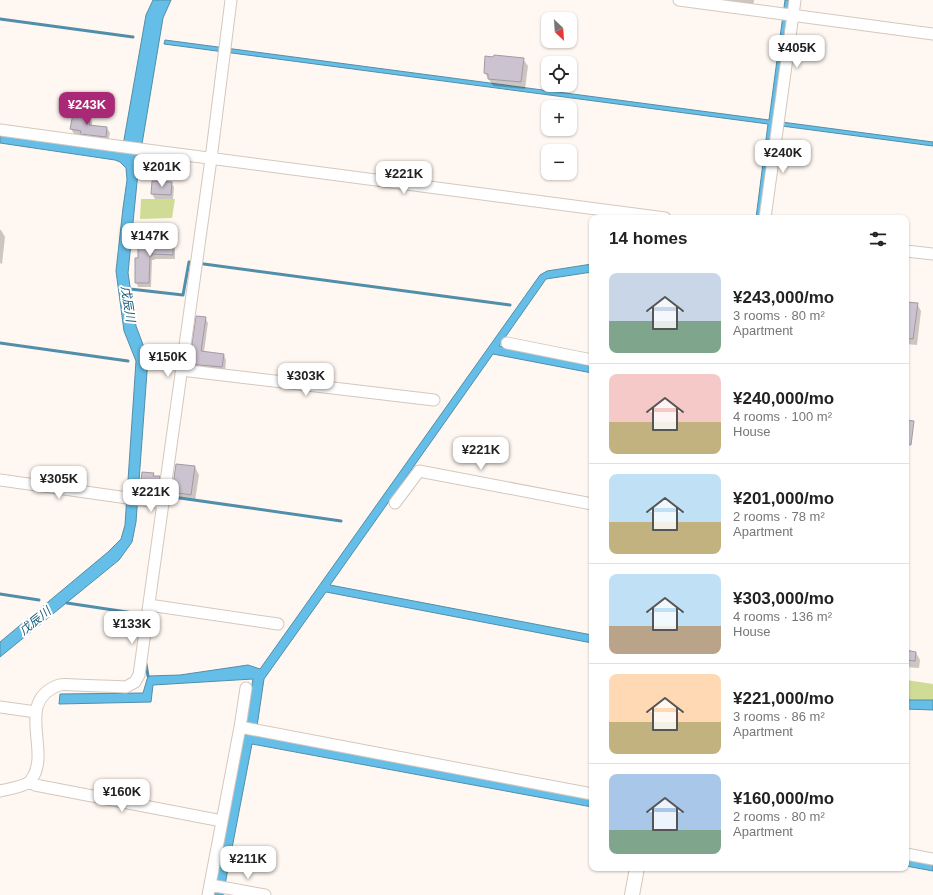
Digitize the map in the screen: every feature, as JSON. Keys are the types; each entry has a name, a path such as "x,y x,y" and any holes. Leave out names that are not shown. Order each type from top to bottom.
{"street":[{"path":"0,791 21,786 30,782 35,773 38,760 36,712 40,700 47,692 60,685 126,687 135,682 139,675 231,0"},
{"path":"679,0 933,34"},
{"path":"765,215 778,123 788,15 795,0"},
{"path":"0,130 642,215"},
{"path":"909,252 933,254"},
{"path":"507,344 589,359"},
{"path":"181,370 434,400"},
{"path":"395,503 419,471 589,503"},
{"path":"0,480 142,500 163,498"},
{"path":"149,605 278,624"},
{"path":"246,688 209,890 228,888 265,895"},
{"path":"0,707 36,712"},
{"path":"240,727 589,793"},
{"path":"30,782 35,785 222,820"},
{"path":"909,855 933,859"},
{"path":"632,895 636,871"}],"green space":[{"path":"141,199 175,199 172,218 140,219"},
{"path":"909,680 933,684 933,700 909,700"}],"water":[{"name":"戊辰川","path":"153,0 171,0 163,18 139,162 128,273 136,326 148,358 136,522 132,542 119,560 0,657 0,642 108,552 121,539 125,525 136,361 124,331 116,271 127,180 126,168 120,162 115,160 0,143 0,136 10,135 122,151 146,15"},
{"path":"785,0 790,0 774,121 933,142 933,146 774,125 761,215 756,215 768,124 164,44 165,40 541,90 541,92 558,92 769,120"},
{"path":"589,264 589,272 546,279 499,346 589,364 589,372 493,354 330,585 589,634 589,642 326,592 264,679 256,733 589,797 589,806 252,744 223,895 214,895 253,679 153,685 151,702 59,704 60,694 143,693 148,676 180,675 248,665 260,669 540,275 547,271"},
{"path":"909,700 933,700 933,710 909,709"},
{"path":"909,859 933,863 933,871 909,867"}],"building":[{"path":"494,55 524,58 521,82 488,79 488,74 484,73 485,56 493,57"},
{"path":"73,114 90,116 89,125 107,127 106,137 80,134 81,131 70,129"},
{"path":"152,181 172,182 171,195 151,194"},
{"path":"138,241 173,241 173,255 152,254 152,256 150,256 149,283 135,283 135,258 138,258"},
{"path":"909,302 918,303 913,339 909,338"},
{"path":"196,316 206,317 201,351 224,354 222,367 189,364"},
{"path":"909,420 914,421 911,445 909,445"},
{"path":"176,464 195,466 191,495 172,492"},
{"path":"142,472 154,473 153,476 160,476 158,489 152,488 151,491 140,489"},
{"path":"909,651 916,652 915,661 909,660"}],"waterway":[{"path":"0,19 133,37"},
{"name":"戊辰川","path":"128,288 183,295 189,262 510,305"},
{"path":"0,343 128,361"},
{"path":"136,490 138,492 161,496"},
{"path":"166,496 341,521"},
{"path":"0,594 39,600"},
{"path":"67,603 140,614"},
{"path":"152,625 153,616"},
{"path":"146,664 148,676"}]}
